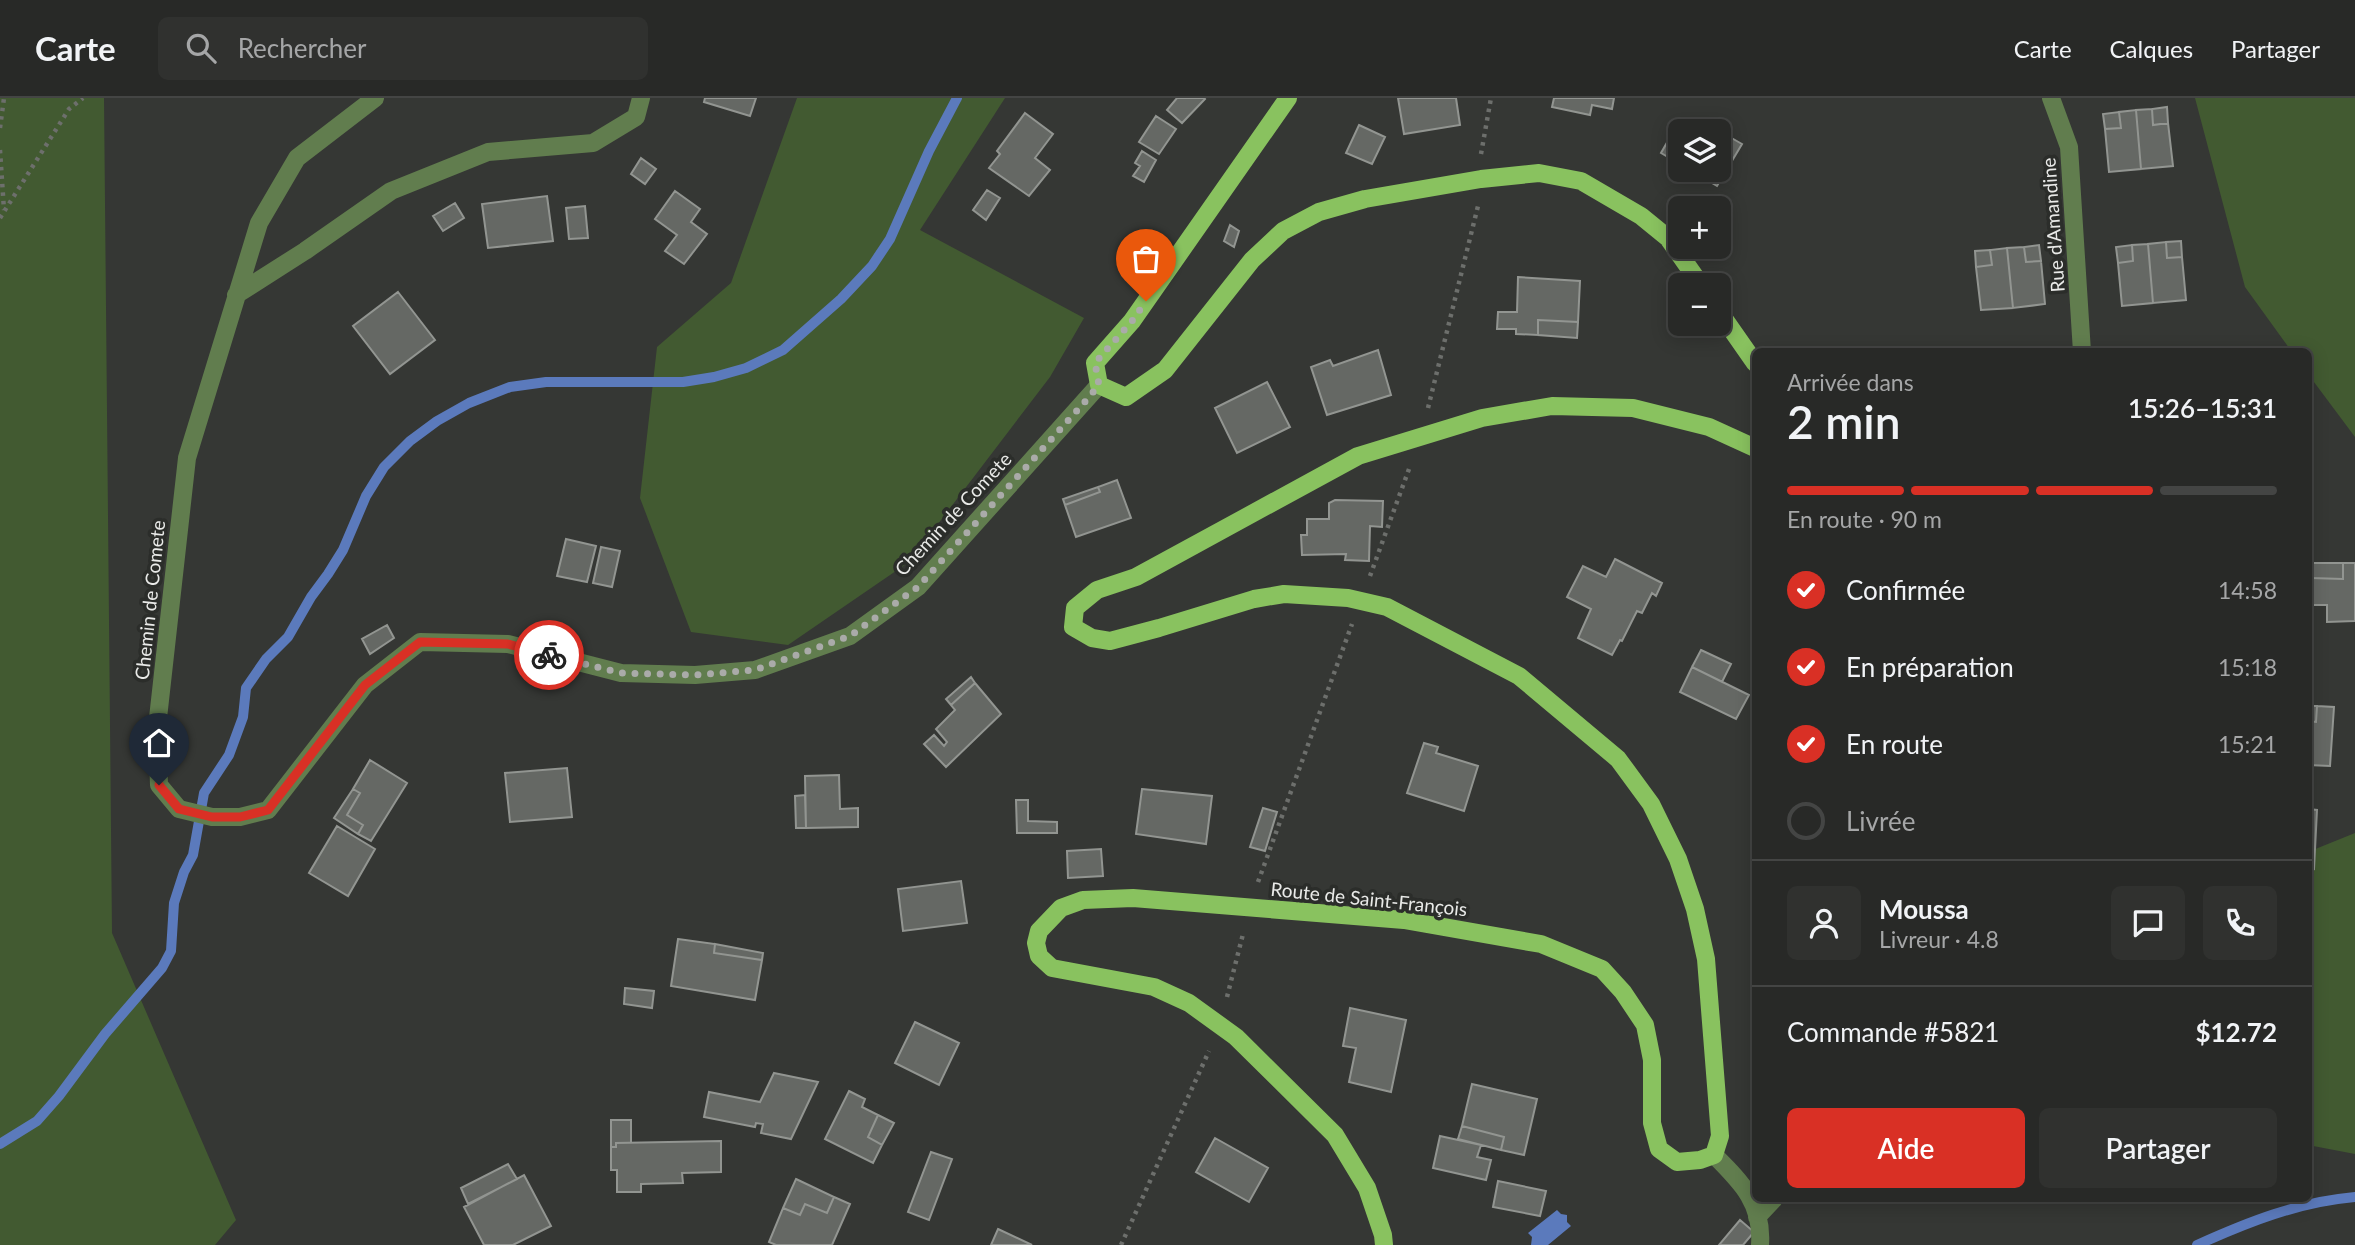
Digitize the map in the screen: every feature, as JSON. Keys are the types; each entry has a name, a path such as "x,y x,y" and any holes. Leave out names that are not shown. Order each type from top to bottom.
{"main road":[{"path":"1288,98 1132,321 1095,363 1099,385 1126,397 1165,370 1252,260 1283,231 1319,212 1365,199 1429,187 1539,173 1581,181 1641,216 1668,238 1693,273"},
{"path":"1731,329 1752,359"},
{"path":"1714,1155 1720,1136 1706,959 1695,909 1678,859 1651,804 1618,759 1520,676 1387,607 1315,594 1284,594 1254,599 1110,641 1092,638 1073,626 1075,608 1097,590 1136,577 1358,456 1482,418 1552,406 1633,408 1709,426 1752,447"},
{"name":"Route de Saint-François","path":"1384,1245 1367,1188 1335,1135 1236,1037 1189,1003 1154,987 1052,968 1039,956 1036,943 1039,931 1061,908 1083,900 1133,898 1404,920 1541,944 1602,969 1623,992 1645,1026 1652,1060 1652,1123 1659,1149 1677,1162 1700,1160 1714,1155"}],"street":[{"name":"Chemin de Comete","path":"375,98 296,158 259,223 187,458 158,714 159,785 179,809 212,817 240,817 268,810 365,685 420,642 508,644 621,673 695,675 755,670 850,636 918,587 1099,385"},
{"path":"236,295 305,251 390,191 488,152 593,143 636,117 641,98"},
{"name":"Rue d'Amandine","path":"2051,98 2069,146 2082,348"},
{"path":"1714,1155 1744,1185 1758,1217 1760,1245"},
{"path":"1758,1217 1771,1202"}],"path":[{"path":"0,128 5,98"},
{"path":"0,218 69,109 83,98"},
{"path":"1479,161 1491,98"},
{"path":"0,150 4,211"},
{"path":"1121,1245 1220,1026 1249,907 1420,438 1481,194"}],"green space":[{"path":"0,98 104,98 112,933 236,1220 215,1245 0,1245"},
{"path":"797,98 1005,98 920,230 1084,318 1050,377 909,562 788,645 691,632 640,498 657,347 731,283"},
{"path":"2195,98 2355,98 2355,437 2312,379 2312,348 2289,348 2245,287"},
{"path":"2355,833 2355,1154 2312,1146 2312,850"}],"water":[{"path":"1557,1210 1567,1215 1567,1222 1571,1226 1548,1245 1531,1245 1532,1237 1528,1233"}],"building":[{"path":"705,98 756,98 750,116 704,102"},
{"path":"1177,98 1205,99 1182,123 1167,110"},
{"path":"1398,98 1456,98 1460,125 1404,134"},
{"path":"1554,98 1614,98 1612,109 1592,105 1590,115 1552,107"},
{"path":"2167,107 2168,123 2153,125 2152,109"},
{"path":"2152,109 2153,125 2168,123 2173,166 2141,169 2136,110"},
{"path":"2136,110 2141,169 2109,172 2105,129 2121,128 2119,112"},
{"path":"2119,112 2121,128 2105,129 2103,114"},
{"path":"1025,113 1053,134 1035,158 1050,170 1029,196 989,168 1000,154 997,151"},
{"path":"1156,116 1176,129 1159,154 1139,142"},
{"path":"1359,125 1385,137 1372,164 1346,153"},
{"path":"1731,138 1742,144 1731,162"},
{"path":"1668,141 1668,157 1661,153"},
{"path":"1142,151 1156,160 1144,182 1133,176 1140,166 1135,163"},
{"path":"641,158 656,169 645,184 631,174"},
{"path":"987,190 1000,198 986,220 973,210"},
{"path":"675,191 700,209 691,222 707,234 684,264 665,251 677,235 655,219"},
{"path":"547,196 553,241 488,248 482,204"},
{"path":"455,203 464,218 443,231 433,216"},
{"path":"585,206 588,238 569,239 566,208"},
{"path":"1230,225 1239,231 1234,247 1224,241"},
{"path":"2181,241 2182,257 2167,258 2166,242"},
{"path":"2166,242 2167,258 2182,257 2186,300 2153,303 2148,244"},
{"path":"2148,244 2153,303 2122,306 2118,263 2133,261 2132,245"},
{"path":"2039,245 2041,261 2026,262 2024,247"},
{"path":"2132,245 2133,261 2118,263 2116,247"},
{"path":"2024,247 2026,262 2041,261 2045,304 2013,308 2007,248"},
{"path":"2007,248 2013,308 1981,310 1976,267 1992,265 1990,250"},
{"path":"1990,250 1992,265 1976,267 1975,251"},
{"path":"1518,277 1580,281 1578,322 1538,320 1538,335 1516,334 1516,329 1497,329 1498,312 1517,312"},
{"path":"398,292 435,340 390,374 353,326"},
{"path":"1538,320 1578,322 1577,338 1538,335"},
{"path":"1378,350 1391,395 1327,415 1311,367 1330,360 1333,366"},
{"path":"1267,382 1290,427 1237,453 1215,408"},
{"path":"1117,480 1131,518 1076,537 1065,505 1100,492 1098,487"},
{"path":"1098,487 1100,492 1065,505 1063,499"},
{"path":"1335,500 1383,501 1382,527 1370,526 1369,561 1345,560 1346,554 1302,555 1301,535 1307,535 1307,519 1329,519 1329,503"},
{"path":"566,539 596,546 587,582 557,576"},
{"path":"601,547 620,551 612,587 593,583"},
{"path":"1615,559 1662,583 1656,596 1652,593 1642,613 1637,611 1612,655 1578,638 1591,609 1567,597 1583,566 1606,577"},
{"path":"2312,563 2343,563 2343,579 2312,578"},
{"path":"2343,563 2355,563 2355,621 2327,622 2327,605 2312,605 2312,578 2343,579"},
{"path":"387,625 394,638 370,654 362,639"},
{"path":"1701,650 1731,664 1722,682 1692,667"},
{"path":"1692,667 1749,695 1736,719 1680,692"},
{"path":"971,677 975,683 951,705 946,699"},
{"path":"975,683 1001,714 946,767 924,744 934,735 944,746 947,742 936,729 955,710 951,705"},
{"path":"2312,706 2317,706 2316,722 2312,722"},
{"path":"2317,706 2334,707 2330,766 2312,765 2312,722 2316,722"},
{"path":"1424,743 1438,747 1436,753 1478,766 1464,811 1407,793"},
{"path":"370,760 407,783 371,841 358,834 363,825 347,815 360,793 353,789"},
{"path":"567,768 572,817 510,822 505,773"},
{"path":"839,775 840,809 858,808 858,827 806,828 805,776"},
{"path":"353,789 360,793 347,815 363,825 358,834 334,818"},
{"path":"1142,789 1212,796 1206,844 1136,834"},
{"path":"805,795 806,828 796,828 795,796"},
{"path":"1016,800 1028,800 1028,821 1057,822 1057,833 1017,833"},
{"path":"1263,808 1277,812 1265,851 1250,847"},
{"path":"2312,809 2317,810 2312,869"},
{"path":"337,826 375,849 348,896 309,873"},
{"path":"1101,849 1103,876 1068,878 1067,851"},
{"path":"961,881 967,923 903,931 898,889"},
{"path":"678,939 715,944 714,953 762,960 755,1000 671,986"},
{"path":"715,944 763,953 762,960 714,953"},
{"path":"625,988 654,991 652,1008 624,1004"},
{"path":"1350,1008 1406,1020 1391,1092 1349,1082 1356,1048 1343,1046"},
{"path":"915,1022 959,1043 939,1085 895,1063"},
{"path":"774,1073 818,1082 791,1139 761,1133 763,1124 756,1123 755,1127 704,1117 709,1092 760,1102"},
{"path":"1472,1084 1537,1099 1524,1155 1501,1150 1504,1137 1462,1126"},
{"path":"849,1091 865,1099 862,1107 878,1115 868,1137 882,1145 873,1163 825,1139"},
{"path":"878,1115 894,1123 882,1145 868,1137"},
{"path":"611,1120 631,1120 631,1143 616,1143 616,1147 611,1147"},
{"path":"1462,1126 1504,1137 1501,1150 1458,1139"},
{"path":"1440,1136 1481,1145 1477,1157 1491,1160 1486,1180 1433,1168"},
{"path":"1215,1138 1268,1168 1249,1202 1196,1172"},
{"path":"721,1141 721,1172 682,1173 683,1183 641,1184 641,1192 617,1192 617,1170 611,1170 611,1147 616,1147 616,1143"},
{"path":"931,1152 952,1159 929,1220 908,1212"},
{"path":"508,1164 517,1179 468,1204 461,1188"},
{"path":"524,1175 551,1226 513,1245 484,1245 464,1207"},
{"path":"796,1179 834,1197 827,1213 805,1204 800,1215 783,1208"},
{"path":"1498,1181 1546,1191 1540,1216 1493,1207"},
{"path":"834,1197 850,1204 832,1245 776,1245 769,1242 783,1208 800,1215 805,1204 827,1213"},
{"path":"1740,1220 1754,1232 1743,1245 1719,1245"},
{"path":"998,1229 1032,1245 991,1245"}],"waterway":[{"path":"0,1144 37,1121 105,1034 162,968 171,951 174,903 184,872 193,855 204,793 229,755 243,717 246,688 266,659 288,637 343,550 366,496 384,467 410,441 437,421 469,403 510,387 546,382 683,382 746,368 783,350 841,299 872,266 890,239 929,151 957,98"},
{"path":"2197,1245 2274,1214 2313,1203 2355,1197"}],"way so far":[{"path":"549,655 621,673 695,675 755,670 850,636 918,587 1083,404 1099,385 1095,363 1146,301"}],"route":[{"path":"159,785 179,809 212,817 240,817 268,810 365,685 420,642 508,644 549,655"}]}
